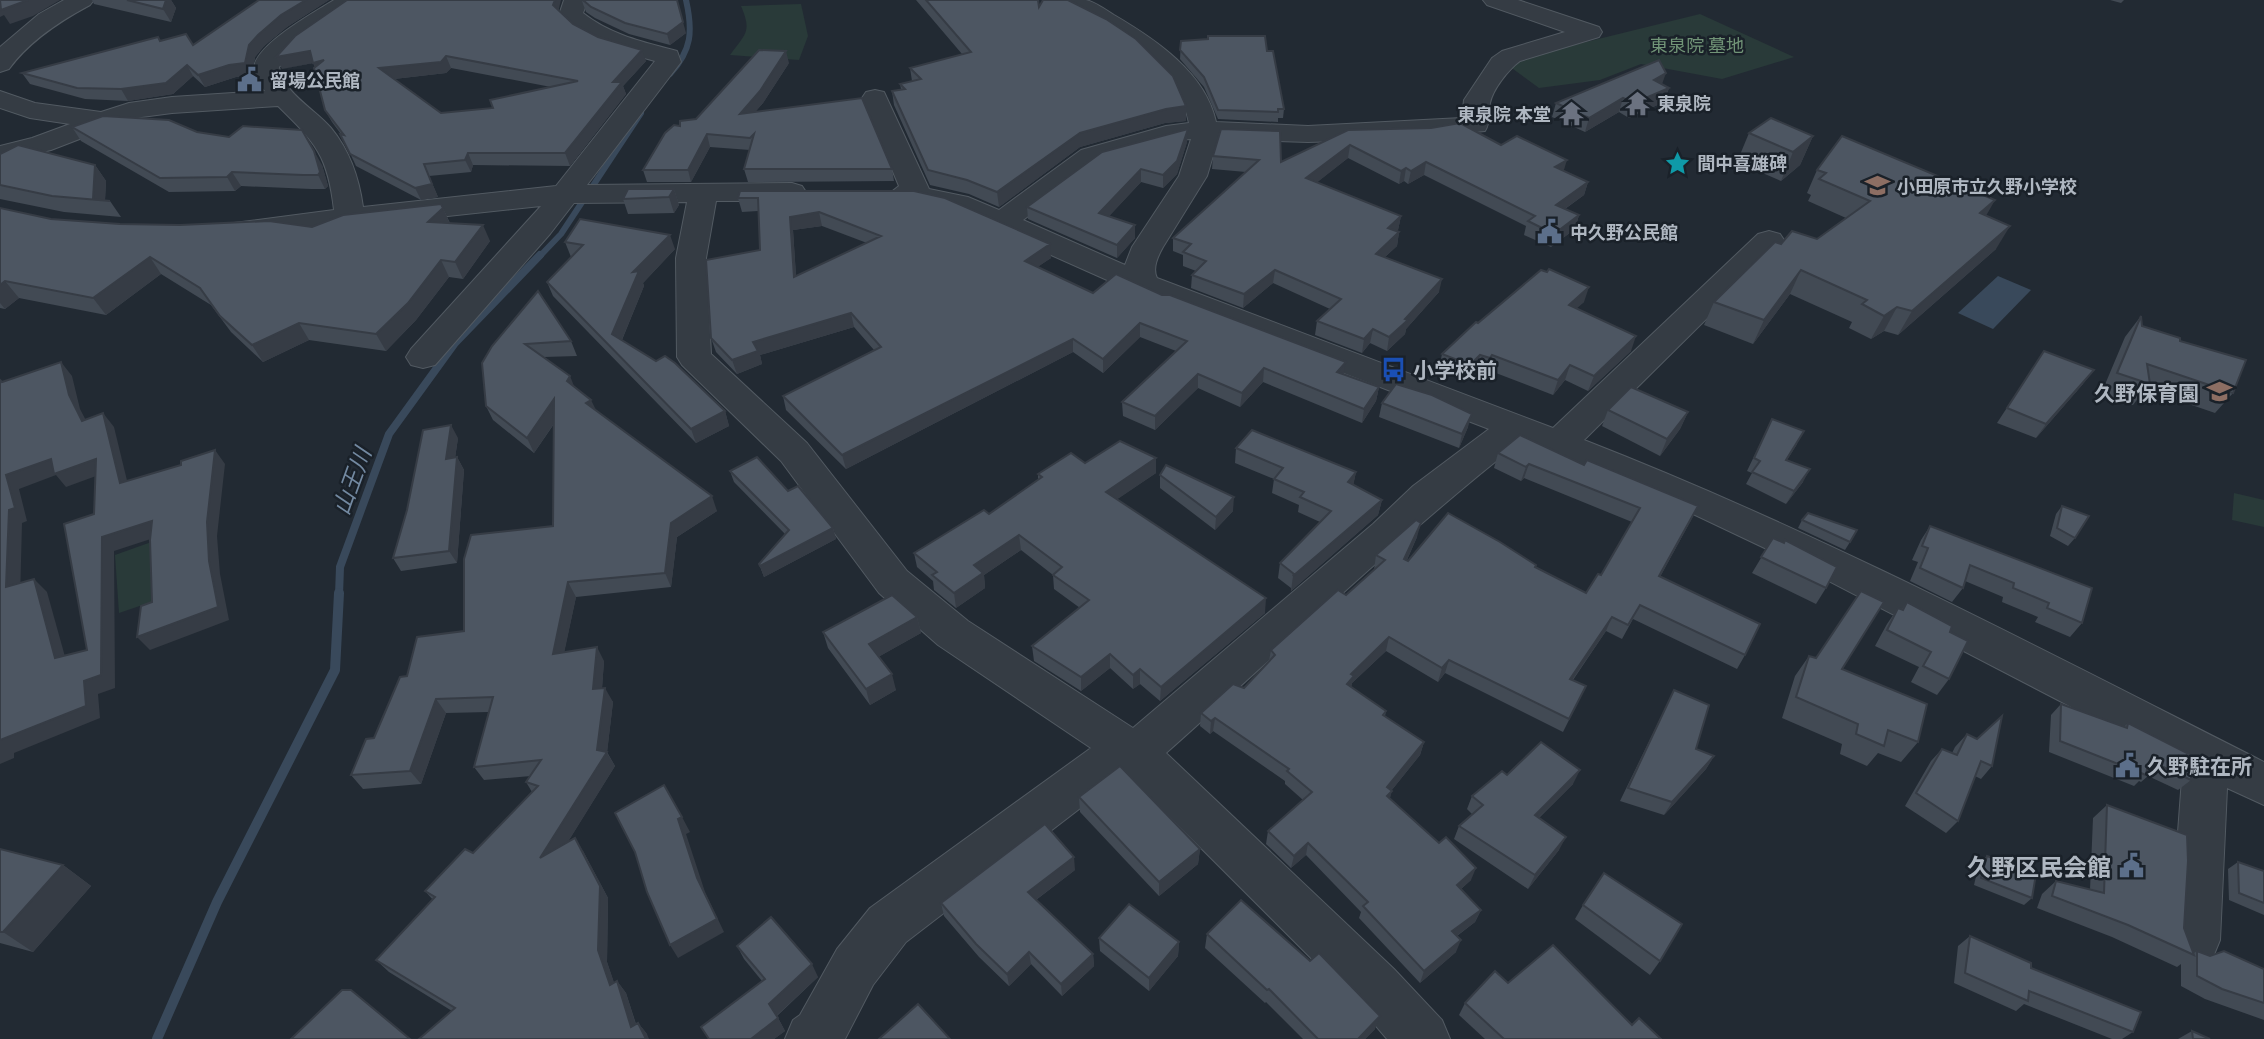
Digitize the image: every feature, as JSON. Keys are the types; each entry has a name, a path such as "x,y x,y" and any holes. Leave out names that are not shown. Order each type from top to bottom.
{"street":[{"path":"0,64 4,57 47,19 82,0"},
{"path":"349,219 346,184 322,134 283,98 267,74 266,67 271,58 307,28 351,0"},
{"path":"423,357 566,194 668,62 668,56 640,51 578,22 571,15 576,0"},
{"path":"1070,0 1139,39 1163,61 1200,106 1207,130 1199,163 1139,264 1139,278 1146,285"},
{"path":"1002,222 1091,156 1176,132 1207,130 1308,134 1475,125 1477,100 1501,63 1511,56 1590,32 1495,0"},
{"path":"0,153 41,144 102,120 145,108 283,98"},
{"path":"874,98 916,193"},
{"path":"0,99 30,110 102,120"},
{"path":"220,230 273,228 566,194 823,191"},
{"path":"883,192 916,193 958,203 1146,285 1668,487 1785,541 2264,785"},
{"path":"703,194 691,257 694,357 794,452 893,582 953,633 1131,750 1376,987 1423,1039"},
{"path":"1559,443 1769,240"},
{"path":"812,1039 819,1034 855,967 888,925 1131,750 1426,496 1516,427"},
{"path":"2195,940 2206,755"}],"green space":[{"path":"801,4 808,36 799,60 730,55 746,32 741,6"},
{"name":"東泉院 墓地","path":"1700,14 1794,57 1722,79 1641,64 1600,80 1539,88 1509,66 1517,59"},
{"path":"2234,493 2264,500 2264,527 2232,520"},
{"path":"157,540 163,598 119,613 115,555"}],"water":[{"path":"1998,276 2031,290 1993,329 1958,313"}],"building":[{"path":"0,0 28,0 1,10"},
{"path":"127,0 166,0 163,9"},
{"path":"259,0 306,0 281,15 258,35 249,45 245,63 198,75 187,65 166,83 121,89 77,88 22,73 158,37 160,41 186,34 193,45"},
{"path":"347,0 555,0 553,5 573,24 598,37 642,50 613,82 622,82 565,153 468,153 465,160 424,164 432,184 415,188 350,154 340,134 344,135 325,110 314,68 324,60 313,63 310,51 276,57 295,36","holes":["446,56 578,81 490,100 493,108 441,113 379,68 441,62"]},
{"path":"583,0 677,0 683,22 667,34 625,23 591,7"},
{"path":"926,0 1038,0 1039,7 1043,0 1068,0 1106,19 1136,39 1173,76 1186,106 1080,133 997,192 967,180 928,170 892,91 905,89 900,84 921,79 910,68 971,52"},
{"path":"1208,36 1265,36 1267,51 1273,51 1284,109 1278,109 1278,112 1218,110 1204,77 1180,50 1181,41 1208,39"},
{"path":"759,50 786,51 760,91 740,114 862,98 892,169 744,169 754,134 750,138 707,134 688,170 643,170 665,133 674,125 680,126 680,121 696,119"},
{"path":"1659,60 1666,73 1654,80 1669,88 1634,103 1623,98 1589,118 1556,103"},
{"path":"103,116 169,120 197,132 229,137 243,126 302,130 314,151 320,172 318,175 303,175 232,172 227,177 160,178 72,127"},
{"path":"1771,118 1813,136 1793,152 1749,133"},
{"path":"1460,123 1501,145 1517,136 1567,160 1555,167 1588,182 1556,205 1579,215 1554,234 1528,221 1535,216 1426,162 1411,171 1406,168 1401,171 1350,145 1306,178 1401,216 1388,228 1399,232 1376,254 1442,279 1405,319 1408,320 1389,337 1373,329 1364,339 1317,321 1341,299 1275,270 1244,294 1192,275 1206,261 1183,252 1191,244 1173,238 1259,160 1213,156 1221,129 1280,131 1281,162 1348,130 1431,128"},
{"path":"1188,129 1177,161 1163,175 1141,169 1099,213 1135,225 1117,245 1027,207 1102,152"},
{"path":"1842,136 1995,200 1980,213 2010,226 1912,311 1897,307 1884,316 1862,304 1867,300 1801,270 1764,320 1714,302 1775,242 1781,244 1792,231 1817,239 1870,201 1819,179 1826,173 1817,170"},
{"path":"18,145 95,165 93,199 110,201 52,196 0,185 0,154"},
{"path":"628,189 674,189 669,197 623,199"},
{"path":"740,191 914,191 945,198 1050,244 1025,261 1093,293 1116,274 1162,295 1170,295 1346,362 1337,372 1379,387 1364,409 1264,368 1242,393 1198,374 1155,416 1122,402 1187,341 1140,323 1103,359 1073,339 842,455 783,396 881,347 851,313 753,342 758,351 732,360 711,338 706,260 760,250 758,198 738,198","holes":["819,212 881,236 794,277 790,217"]},
{"path":"441,204 443,208 428,222 483,225 455,262 441,260 408,303 376,334 299,323 252,345 220,316 200,288 150,257 93,298 5,281 0,285 0,208 51,219 120,224 180,225 269,221 312,227 343,215"},
{"path":"580,219 670,235 633,272 639,271 612,334 656,361 665,356 725,411 691,429 547,282 583,245 565,242"},
{"path":"1549,269 1589,287 1569,305 1636,336 1594,376 1570,365 1558,380 1492,355 1490,358 1480,355 1470,365 1442,354 1476,322 1541,270 1547,272"},
{"path":"538,291 571,341 525,344 570,376 567,381 591,400 586,403 712,496 671,523 665,573 568,582 553,654 597,647 593,689 605,688 597,750 607,752 540,858 575,838 600,886 598,950 610,985 617,981 631,1027 638,1023 646,1039 419,1039 455,1008 376,960 435,897 425,891 465,849 473,853 538,786 526,782 541,760 474,767 493,697 436,699 410,771 351,775 366,739 374,738 400,677 407,676 417,637 464,631 464,559 471,535 553,526 554,399 527,438 486,406 482,363 492,346"},
{"path":"2141,316 2142,326 2180,338 2180,341 2246,360 2233,393 2147,364 2150,384 2117,373"},
{"path":"2044,351 2094,370 2046,424 2007,408"},
{"path":"61,362 69,395 82,421 103,413 120,483 181,465 181,461 215,450 207,522 209,561 218,607 137,637 141,606 152,602 152,521 102,537 101,675 84,681 86,706 0,740 0,380 2,382","holes":["51,459 54,474 96,459 94,514 64,524 87,650 55,658 34,579 6,587 9,510 15,508 6,475"]},
{"path":"1396,384 1432,395 1472,414 1462,434 1382,403"},
{"path":"1631,387 1688,412 1667,439 1608,410"},
{"path":"1772,419 1804,431 1786,460 1810,469 1794,491 1752,472 1760,461 1754,458"},
{"path":"451,425 446,459 457,457 449,551 393,558 407,510 423,430"},
{"path":"1252,430 1356,472 1348,482 1382,500 1293,576 1294,574 1280,563 1331,511 1300,497 1304,492 1274,479 1283,468 1236,448"},
{"path":"1520,435 1584,465 1587,460 1698,506 1659,576 1760,624 1745,655 1640,605 1628,625 1612,617 1570,679 1586,686 1569,719 1449,660 1442,668 1389,637 1351,674 1354,676 1347,684 1386,711 1383,715 1424,742 1387,787 1392,791 1387,796 1439,843 1446,837 1476,868 1457,885 1481,910 1452,931 1461,940 1424,971 1363,906 1368,902 1308,843 1294,856 1268,831 1312,792 1287,771 1289,769 1215,718 1211,721 1201,713 1233,684 1244,688 1275,655 1271,650 1338,590 1346,595 1385,560 1376,555 1416,520 1421,523 1404,559 1408,561 1448,513 1500,542 1536,565 1535,567 1586,593 1598,574 1601,575 1640,508 1529,464 1526,467 1498,453"},
{"path":"1120,441 1156,458 1106,492 1266,598 1161,687 1140,669 1133,675 1110,654 1081,677 1032,646 1089,600 1053,575 1062,567 1019,535 974,565 983,573 954,593 932,575 937,572 914,553 984,510 989,514 1042,477 1038,474 1071,453 1085,463"},
{"path":"757,457 788,491 798,486 833,528 760,566 789,530 730,471"},
{"path":"1166,465 1234,497 1216,517 1160,475"},
{"path":"2062,506 2089,516 2075,538 2057,528"},
{"path":"1808,513 1857,530 1850,542 1802,520"},
{"path":"1930,526 2092,588 2082,623 2047,608 2049,603 2013,588 2014,583 1970,565 1963,588 1920,568 1928,548 1922,546"},
{"path":"1773,538 1784,543 1785,540 1837,567 1826,588 1761,557"},
{"path":"1861,591 1884,602 1842,669 1927,704 1918,742 1888,730 1884,746 1856,734 1858,724 1796,697 1809,656 1816,658"},
{"path":"892,595 917,617 869,644 892,674 866,689 823,632"},
{"path":"1907,602 1952,626 1950,632 1968,641 1949,679 1923,666 1931,652 1887,630 1898,608 1903,610"},
{"path":"1674,690 1709,705 1696,749 1714,756 1672,802 1628,788"},
{"path":"2061,704 2127,728 2128,723 2193,756 2191,780 2155,763 2153,771 2147,769 2146,775 2060,741"},
{"path":"2002,716 1992,766 1981,761 1958,821 1916,793 1942,749 1957,755 1967,734 1977,739"},
{"path":"1541,742 1580,770 1535,815 1566,837 1535,875 1459,826 1483,805 1472,796 1502,771 1507,775"},
{"path":"1120,766 1200,849 1159,882 1079,797"},
{"path":"664,785 682,817 678,819 697,878 717,919 670,945 647,892 635,852 615,813"},
{"path":"2107,805 2187,835 2184,928 2194,955 2128,925 2052,896 2056,881 2104,893"},
{"path":"1045,824 1074,857 1028,892 1093,954 1061,984 1029,952 1007,974 976,944 941,903"},
{"path":"0,849 63,865 3,932 0,932"},
{"path":"1987,856 2036,874 2032,898 1981,878"},
{"path":"2238,862 2264,871 2264,903 2239,893"},
{"path":"1604,873 1682,924 1660,961 1583,905"},
{"path":"1241,900 1310,961 1319,953 1380,1016 1358,1039 1318,1039 1269,989 1207,934"},
{"path":"1129,904 1179,942 1149,978 1099,938"},
{"path":"771,917 812,964 769,1004 778,1018 751,1039 709,1039 701,1027 765,979 737,946"},
{"path":"1970,936 2031,963 2031,968 2141,1012 2133,1032 2029,991 2028,1001 1965,973"},
{"path":"1553,945 1632,1025 1639,1018 1661,1039 1504,1039 1465,1003 1495,971 1508,983"},
{"path":"2197,951 2210,956 2224,951 2264,969 2264,1003 2222,989 2197,976"},
{"path":"342,990 351,990 410,1039 291,1039"},
{"path":"918,1004 950,1039 879,1039"},
{"path":"2192,1031 2210,1039 2193,1039"}],"waterway":[{"name":"山王川","path":"670,74 683,57 689,40 690,21 686,0"},
{"name":"山王川","path":"539,257 561,234 641,113"},
{"name":"山王川","path":"339,595 340,567 389,434 455,343 540,255"},
{"name":"山王川","path":"157,1039 217,902 335,670 339,593"}],"place":[{"name":"留場公民館","path":"250,80"},
{"name":"東泉院","path":"1637,103"},
{"name":"東泉院 本堂","path":"1571,114"},
{"name":"間中喜雄碑","path":"1677,163"},
{"name":"小田原市立久野小学校","path":"1877,186"},
{"name":"中久野公民館","path":"1550,232"},
{"name":"小学校前","path":"1393,369"},
{"name":"久野保育園","path":"2219,392"},
{"name":"久野駐在所","path":"2127,765"},
{"name":"久野区民会館","path":"2131,866"}]}
